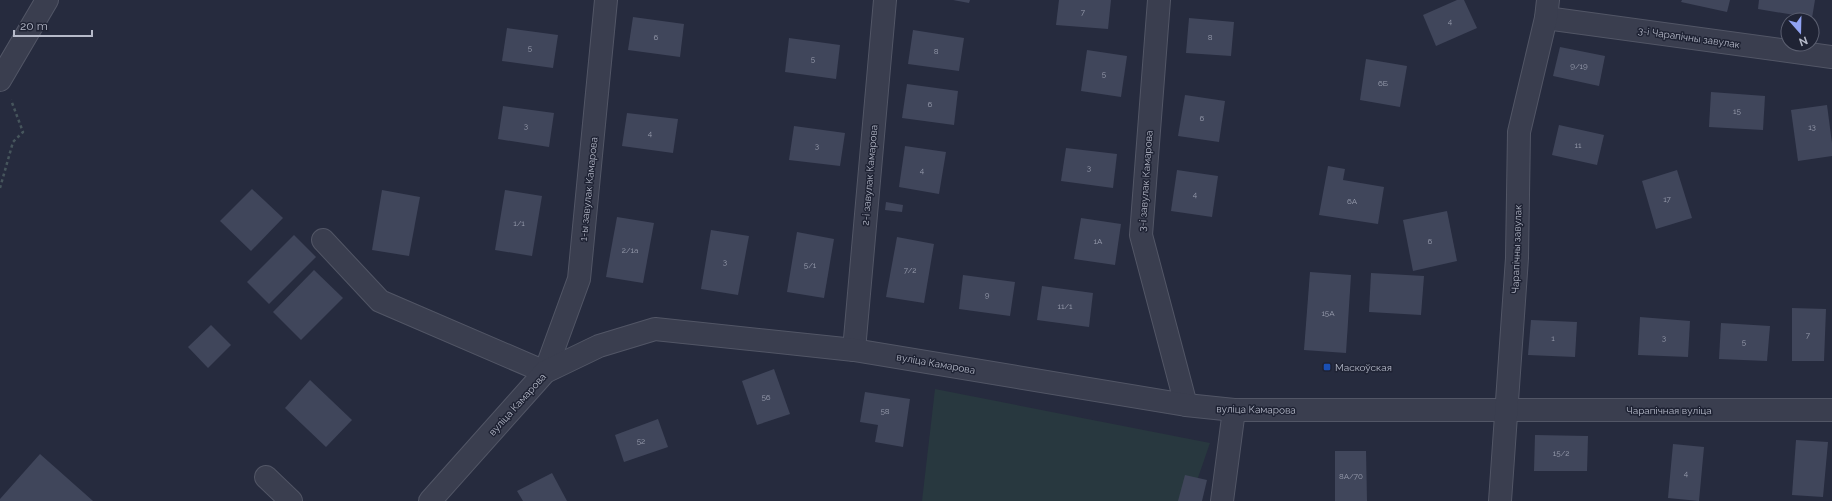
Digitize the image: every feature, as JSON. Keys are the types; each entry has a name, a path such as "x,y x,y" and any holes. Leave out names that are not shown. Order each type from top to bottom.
{"street":[{"path":"0,80 47,0"},
{"name":"1-ы завулак Камарова","path":"545,372 579,279 606,0"},
{"name":"2-і завулак Камарова","path":"854,350 885,0"},
{"name":"3-і завулак Камарова","path":"1158,0 1141,235 1186,405"},
{"name":"3-і Чарапічны завулак","path":"1547,9 1832,56"},
{"name":"Чарапічны завулак","path":"1500,501 1517,258 1519,132 1547,9"},
{"path":"323,240 380,302 545,372"},
{"name":"вуліца Камарова","path":"430,501 545,372 599,346 655,329 854,350 1186,405 1234,410 1506,409"},
{"name":"Чарапічная вуліца","path":"1506,409 1832,410"},
{"path":"1222,501 1234,410"},
{"path":"266,477 291,501"}],"shaded area":[{"path":"935,389 1210,443 1190,501 922,501"}],"building":[{"path":"953,0 970,0 969,3"},
{"path":"1059,0 1111,0 1108,29 1056,25"},
{"path":"1457,0 1464,0 1477,28 1436,46 1423,15"},
{"path":"1682,0 1730,0 1727,12 1681,2"},
{"path":"1759,0 1815,0 1813,12 1780,13 1758,9"},
{"path":"633,17 684,24 680,57 628,50"},
{"path":"1189,18 1234,22 1231,56 1186,53"},
{"path":"507,28 558,35 553,68 502,61"},
{"path":"913,30 964,38 959,71 908,64"},
{"path":"789,38 840,45 836,79 785,72"},
{"path":"1560,47 1605,56 1599,86 1553,76"},
{"path":"1087,50 1127,56 1121,97 1081,91"},
{"path":"1366,59 1407,66 1400,107 1360,100"},
{"path":"907,84 958,91 954,125 902,118"},
{"path":"1711,92 1765,96 1763,130 1709,127"},
{"path":"1185,95 1225,101 1219,142 1178,136"},
{"path":"1827,105 1832,143 1832,156 1798,161 1791,110"},
{"path":"503,106 554,113 549,147 498,139"},
{"path":"627,113 678,119 673,153 622,146"},
{"path":"1559,125 1604,135 1597,165 1552,155"},
{"path":"794,126 845,133 840,166 789,160"},
{"path":"905,146 946,152 939,194 899,187"},
{"path":"1066,148 1117,154 1113,188 1061,181"},
{"path":"1328,166 1345,169 1343,180 1384,187 1378,224 1319,215"},
{"path":"1177,170 1218,176 1212,217 1171,211"},
{"path":"1677,170 1692,218 1656,229 1642,181"},
{"path":"252,189 283,218 251,251 220,221"},
{"path":"382,190 420,197 409,256 372,250"},
{"path":"505,190 542,196 532,256 495,250"},
{"path":"886,202 903,205 902,212 885,210"},
{"path":"1447,211 1457,261 1413,271 1403,220"},
{"path":"617,217 654,223 643,283 606,277"},
{"path":"1081,218 1121,224 1115,265 1074,259"},
{"path":"711,230 749,236 738,295 701,289"},
{"path":"797,232 834,239 824,298 787,292"},
{"path":"294,235 316,257 269,304 247,282"},
{"path":"897,237 934,244 924,303 886,297"},
{"path":"314,270 343,298 301,340 273,312"},
{"path":"1310,272 1351,275 1346,353 1304,350"},
{"path":"1371,273 1424,276 1421,315 1369,312"},
{"path":"963,275 1015,282 1010,316 959,309"},
{"path":"1042,286 1093,293 1089,327 1037,320"},
{"path":"1792,308 1826,309 1824,361 1792,361"},
{"path":"1640,317 1690,321 1688,357 1638,355"},
{"path":"1531,320 1577,322 1575,357 1528,355"},
{"path":"1721,323 1770,326 1767,361 1719,359"},
{"path":"211,325 231,345 208,368 188,347"},
{"path":"774,369 790,414 757,425 742,381"},
{"path":"310,380 352,420 326,447 285,408"},
{"path":"865,392 910,399 903,447 875,442 878,425 860,422"},
{"path":"658,419 668,447 624,462 615,435"},
{"path":"1535,435 1588,436 1587,471 1534,471"},
{"path":"1796,440 1828,442 1823,497 1792,495"},
{"path":"1673,444 1704,447 1699,501 1668,498"},
{"path":"1335,451 1366,451 1367,501 1335,501"},
{"path":"40,454 93,501 0,501 0,499"},
{"path":"552,473 567,501 523,501 517,491"},
{"path":"1185,475 1207,480 1202,501 1178,501"}],"place":[{"name":"Маскоўская","path":"1327,367"}]}
